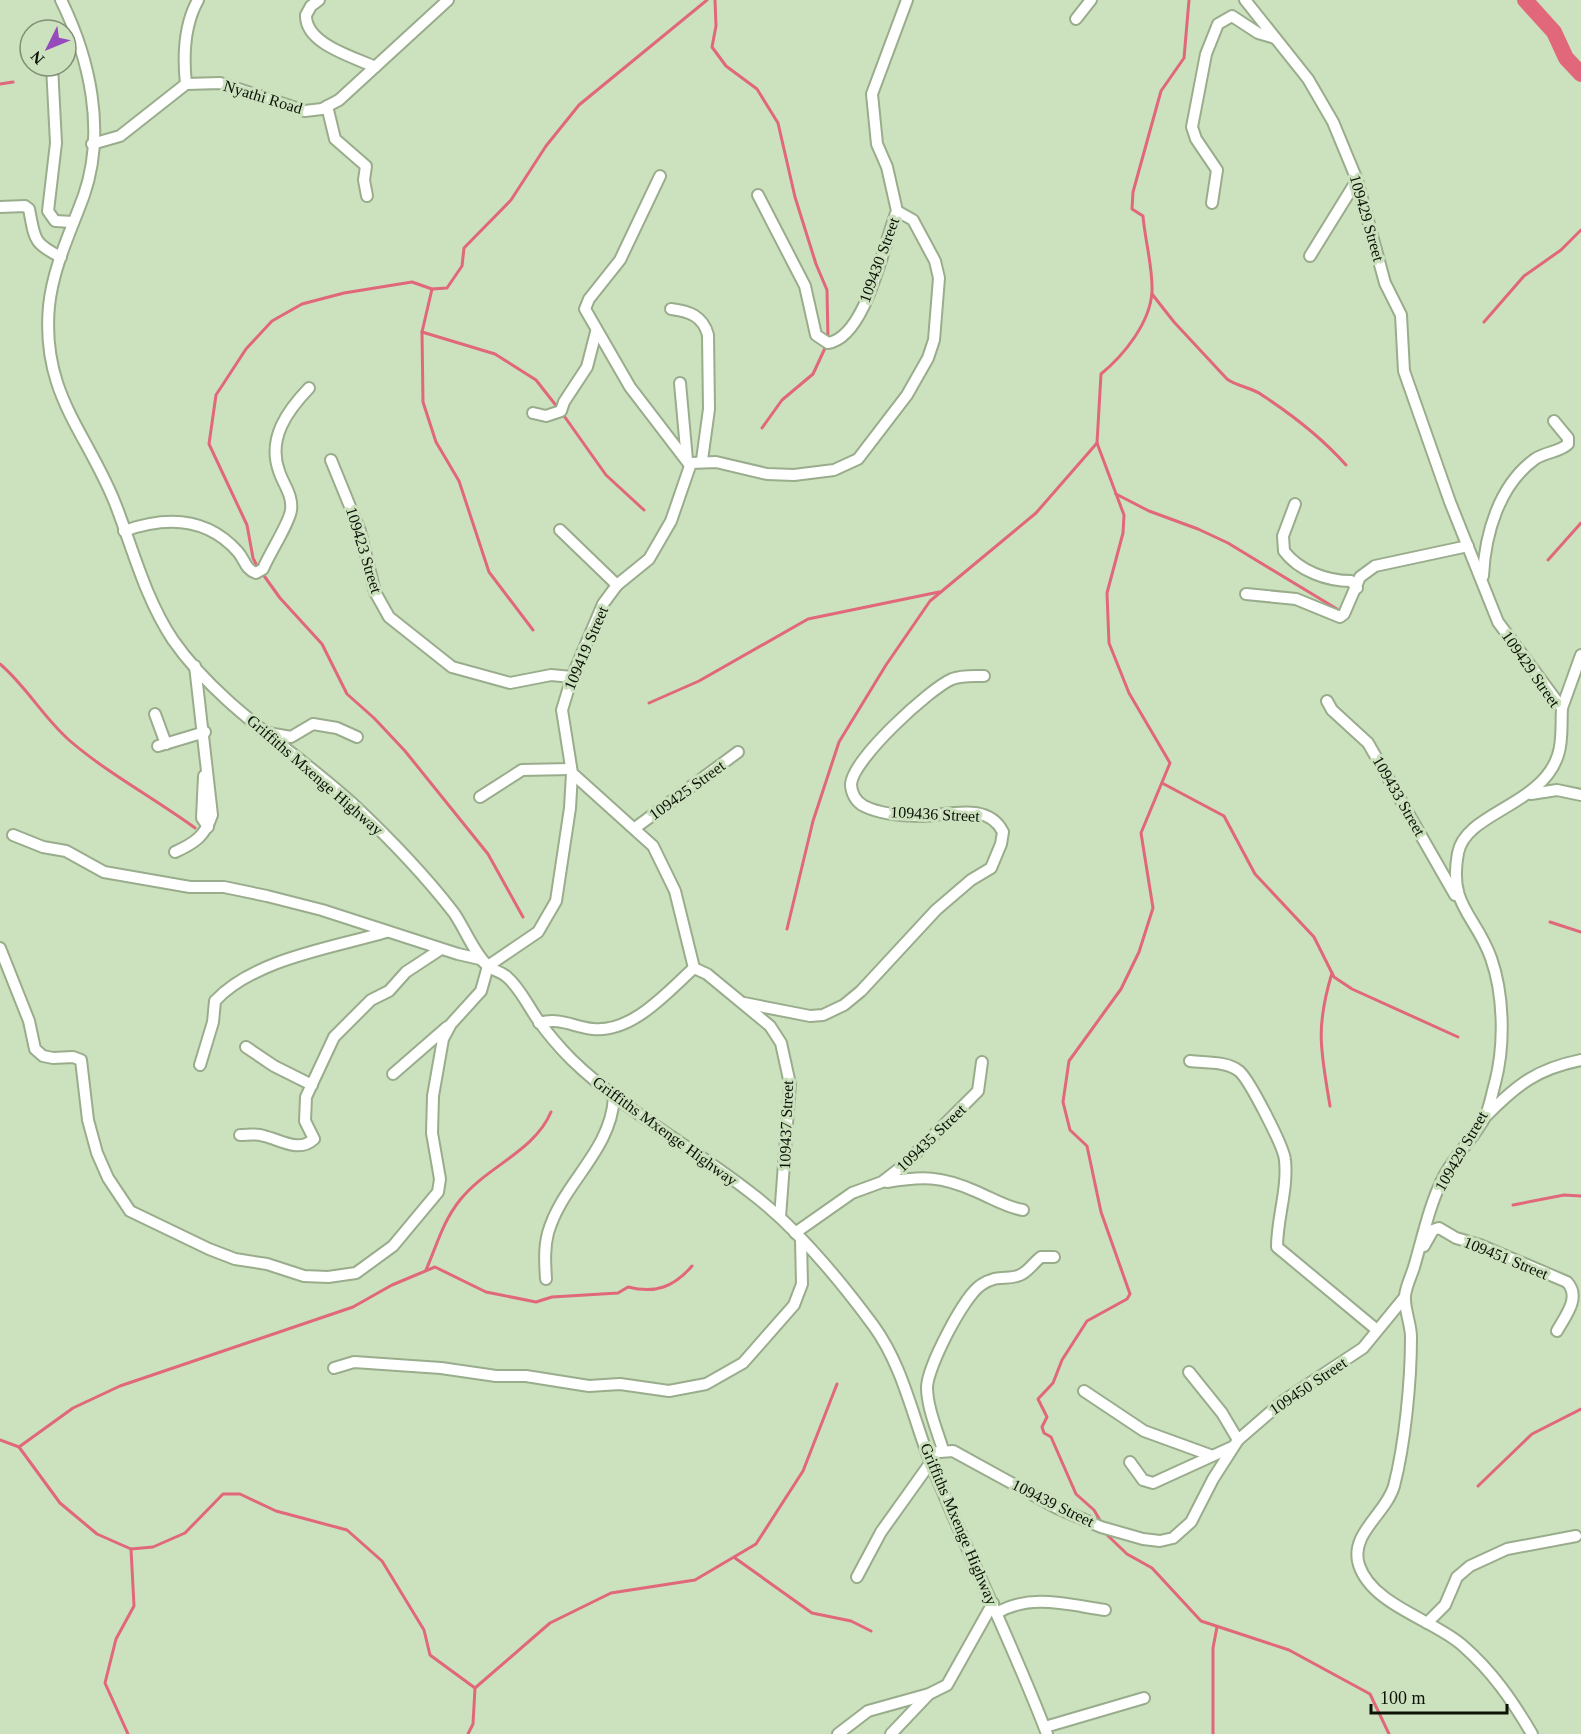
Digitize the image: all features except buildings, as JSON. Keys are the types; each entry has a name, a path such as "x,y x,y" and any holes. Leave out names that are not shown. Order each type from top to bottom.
{"street":[{"name":"Griffiths Mxenge Highway","path":"61,0 87,61 93,116 92,144 86,189 60,260 49,304 48,339 56,381 67,413 101,471 146,590 174,642 195,666 267,733 348,800 380,830 453,913 488,966 507,976 539,1023 568,1056 614,1097 730,1177 780,1217 876,1329 904,1381 929,1457 1046,1731"},
{"path":"92,144 120,136 186,84 184,62 190,15 198,0"},
{"path":"319,0 306,15 311,32 332,47 375,67"},
{"name":"Nyathi Road","path":"186,84 220,83 305,111 327,106 339,100 448,0"},
{"path":"688,462 702,460 768,474 788,475 834,470 858,459 907,395 928,358 934,340 939,278 935,261 913,220 897,211 887,166 877,144 873,94 907,0"},
{"path":"1076,20 1090,0"},
{"name":"109429 Street","path":"1245,0 1320,98 1333,122 1357,180 1385,283 1401,315 1404,371 1468,546 1502,628 1562,708 1558,756 1550,772 1530,794 1482,822 1461,842 1456,873 1458,900 1491,958 1500,1011 1501,1046 1496,1078 1485,1117 1444,1175 1430,1209 1404,1298"},
{"path":"1212,203 1217,170 1196,139 1192,127 1206,54 1218,24 1232,16 1258,33 1275,38"},
{"path":"53,78 56,143 49,214 56,221 73,222"},
{"path":"327,106 335,139 366,166 364,182 367,196"},
{"path":"660,176 620,260 586,303 586,315 630,387 688,462"},
{"path":"1310,256 1357,180"},
{"name":"109430 Street","path":"758,195 805,286 816,335 828,343 841,337 860,314 873,287 897,211"},
{"path":"0,207 25,206 29,209 35,239 60,260"},
{"path":"671,309 693,313 706,327 708,335 710,409 702,460"},
{"path":"533,413 546,416 561,411 564,402 587,367 596,332"},
{"path":"680,383 688,462"},
{"path":"124,531 155,521 178,520 223,540 240,554 250,571 256,573 263,569 291,511 288,490 278,470 276,454 279,431 288,411 309,388"},
{"path":"1483,579 1486,538 1515,478 1534,459 1568,444 1568,438 1554,421"},
{"name":"109423 Street","path":"331,460 360,531 375,592 389,617 452,667 510,683 550,675 572,677"},
{"name":"109419 Street","path":"488,966 538,932 556,901 570,808 572,771 562,710 572,677 603,604 616,585 649,559 671,521 688,462"},
{"path":"1295,504 1283,536 1284,551 1306,570 1326,578 1351,581 1357,588"},
{"path":"560,530 616,585"},
{"path":"1246,594 1296,599 1340,616 1344,614 1360,577 1383,562 1468,546"},
{"path":"1562,708 1581,655"},
{"path":"175,852 191,845 212,816 205,735 195,666"},
{"name":"109436 Street","path":"741,1002 794,1015 823,1015 832,1012 861,992 936,910 971,880 991,868 1001,844 1002,832 991,818 964,812 922,816 872,809 856,799 851,785 853,776 878,742 940,685 962,677 984,676"},
{"name":"109433 Street","path":"1327,701 1332,710 1368,743 1458,900"},
{"path":"155,714 162,745 205,735"},
{"path":"267,733 291,737 314,724 337,728 357,737"},
{"name":"109425 Street","path":"635,828 738,752"},
{"path":"480,796 522,770 572,771 652,846 675,891 694,968 647,1009 615,1027 591,1029 558,1019 539,1023"},
{"path":"1530,794 1557,790 1581,795"},
{"path":"13,835 43,848 66,851 104,872 190,887 224,887 322,910 386,932 480,959 488,966 481,991 451,1024 393,1074"},
{"path":"201,1065 213,1022 215,1001 250,974 300,954 386,932"},
{"path":"0,948 29,1021 35,1049 43,1056 73,1057 81,1060 84,1098 94,1142 108,1178 123,1204 138,1217 209,1249 304,1276 337,1276 356,1273 393,1246 438,1192 440,1179 432,1132 434,1096 443,1039 451,1024"},
{"path":"240,1136 254,1134 300,1146 309,1144 314,1139 308,1131 304,1110 306,1098 334,1037 370,1000 389,991 406,972 441,949"},
{"name":"109437 Street","path":"694,968 707,974 776,1032 787,1066 789,1104 780,1217"},
{"path":"246,1047 274,1066 312,1084"},
{"path":"1485,1117 1526,1079 1555,1066 1581,1060"},
{"name":"109435 Street","path":"798,1236 852,1193 882,1182 904,1165 978,1090 982,1062"},
{"path":"1190,1062 1226,1065 1239,1071 1278,1140 1285,1159 1286,1170 1277,1247 1377,1330"},
{"path":"546,1279 545,1251 554,1218 608,1129 614,1097"},
{"path":"882,1182 928,1176 973,1190 999,1204 1023,1210"},
{"name":"109451 Street","path":"1414,1268 1431,1233 1439,1228 1456,1238 1480,1245 1567,1282 1573,1288 1574,1298 1557,1331"},
{"path":"334,1368 354,1362 441,1368 496,1376 526,1376 589,1386 620,1384 654,1390 684,1389 706,1383 743,1363 794,1305 802,1284 798,1236"},
{"path":"858,1577 880,1532 929,1457 943,1450 930,1407 928,1381 963,1305 977,1287 986,1282 1000,1276 1022,1275 1041,1257 1054,1257"},
{"path":"1404,1298 1411,1325 1411,1357 1397,1470 1393,1489 1386,1504 1362,1537 1357,1553 1361,1571 1378,1591 1459,1642 1506,1690 1532,1734"},
{"name":"109450 Street","path":"1235,1444 1283,1401 1363,1348 1404,1298"},
{"path":"1130,1462 1143,1480 1153,1483 1235,1444 1217,1406 1189,1372"},
{"path":"1084,1390 1144,1431 1210,1455"},
{"name":"109439 Street","path":"943,1450 952,1450 1084,1520 1143,1539 1160,1541 1173,1538 1191,1522 1235,1444"},
{"path":"1427,1623 1445,1605 1457,1577 1470,1566 1507,1549 1576,1536"},
{"path":"838,1734 868,1711 929,1694 947,1684 995,1608 1017,1602 1054,1602 1105,1610"},
{"path":"891,1734 929,1694"},
{"path":"1046,1731 1144,1698"}],"waterway":[{"path":"258,568 253,558 247,525 209,444 216,395 246,349 272,321 302,304 344,293 412,282 432,289 447,288 462,266 464,248 511,200 546,146 579,105 707,0"},
{"path":"715,0 716,26 712,47 726,66 757,89 778,123 795,197 816,264 827,290 828,340"},
{"path":"1101,1522 1094,1510 1076,1494 1051,1437 1044,1433 1042,1427 1047,1417 1038,1399 1053,1383 1062,1360 1087,1321 1127,1299 1130,1294 1101,1212 1087,1146 1070,1130 1063,1102 1069,1061 1121,989 1139,952 1153,908 1141,833 1170,763 1129,693 1109,643 1107,593 1123,533 1124,515 1097,443 1101,374 1127,348 1141,327 1150,304 1151,273 1143,216 1132,209 1133,192 1161,91 1184,58 1189,0"},
{"path":"1525,0 1554,32 1566,58 1581,74"},
{"path":"0,84 13,82"},
{"path":"1484,322 1524,276 1561,250 1581,230"},
{"path":"432,289 422,332 423,402 436,442 459,481 489,572 533,630"},
{"path":"1152,294 1174,322 1227,379 1258,392 1284,410 1317,436 1346,465"},
{"path":"422,332 495,354 536,380 558,408"},
{"path":"762,428 782,400 813,374 826,346"},
{"path":"562,413 606,475 644,510"},
{"path":"787,929 813,821 839,742 886,665 930,601 1036,513 1097,443"},
{"path":"1116,494 1149,511 1228,543 1337,609"},
{"path":"1548,560 1581,523"},
{"path":"262,573 280,598 322,644 347,694 374,718 405,751 488,854 523,917"},
{"path":"649,703 699,681 808,619 939,592"},
{"path":"0,664 69,740 195,828"},
{"path":"1162,783 1224,816 1255,874 1314,937 1334,977 1352,989 1458,1037"},
{"path":"1550,922 1581,932"},
{"path":"1330,1106 1321,1040 1323,1010 1332,973"},
{"path":"426,1270 445,1225 460,1200 471,1188 533,1138 551,1112"},
{"path":"1513,1205 1564,1195 1581,1196"},
{"path":"19,1447 73,1408 120,1386 353,1307 392,1285 435,1267 486,1292 536,1302 552,1297 618,1293 628,1287 655,1289 671,1284 692,1266"},
{"path":"475,1688 550,1623 611,1593 695,1580 756,1544 803,1471 837,1384"},
{"path":"1478,1486 1532,1434 1581,1409"},
{"path":"0,1440 19,1447 60,1503 97,1534 131,1549 153,1547 185,1533 223,1494 240,1494 276,1511 347,1530 382,1561 424,1630 430,1655 475,1688 473,1724 468,1734"},
{"path":"1103,1531 1127,1554 1152,1568 1201,1621 1289,1650 1370,1694 1389,1734"},
{"path":"128,1734 105,1683 116,1639 134,1606 131,1549"},
{"path":"735,1558 812,1613 851,1621 871,1631"},
{"path":"1213,1734 1213,1648 1217,1627"}]}
